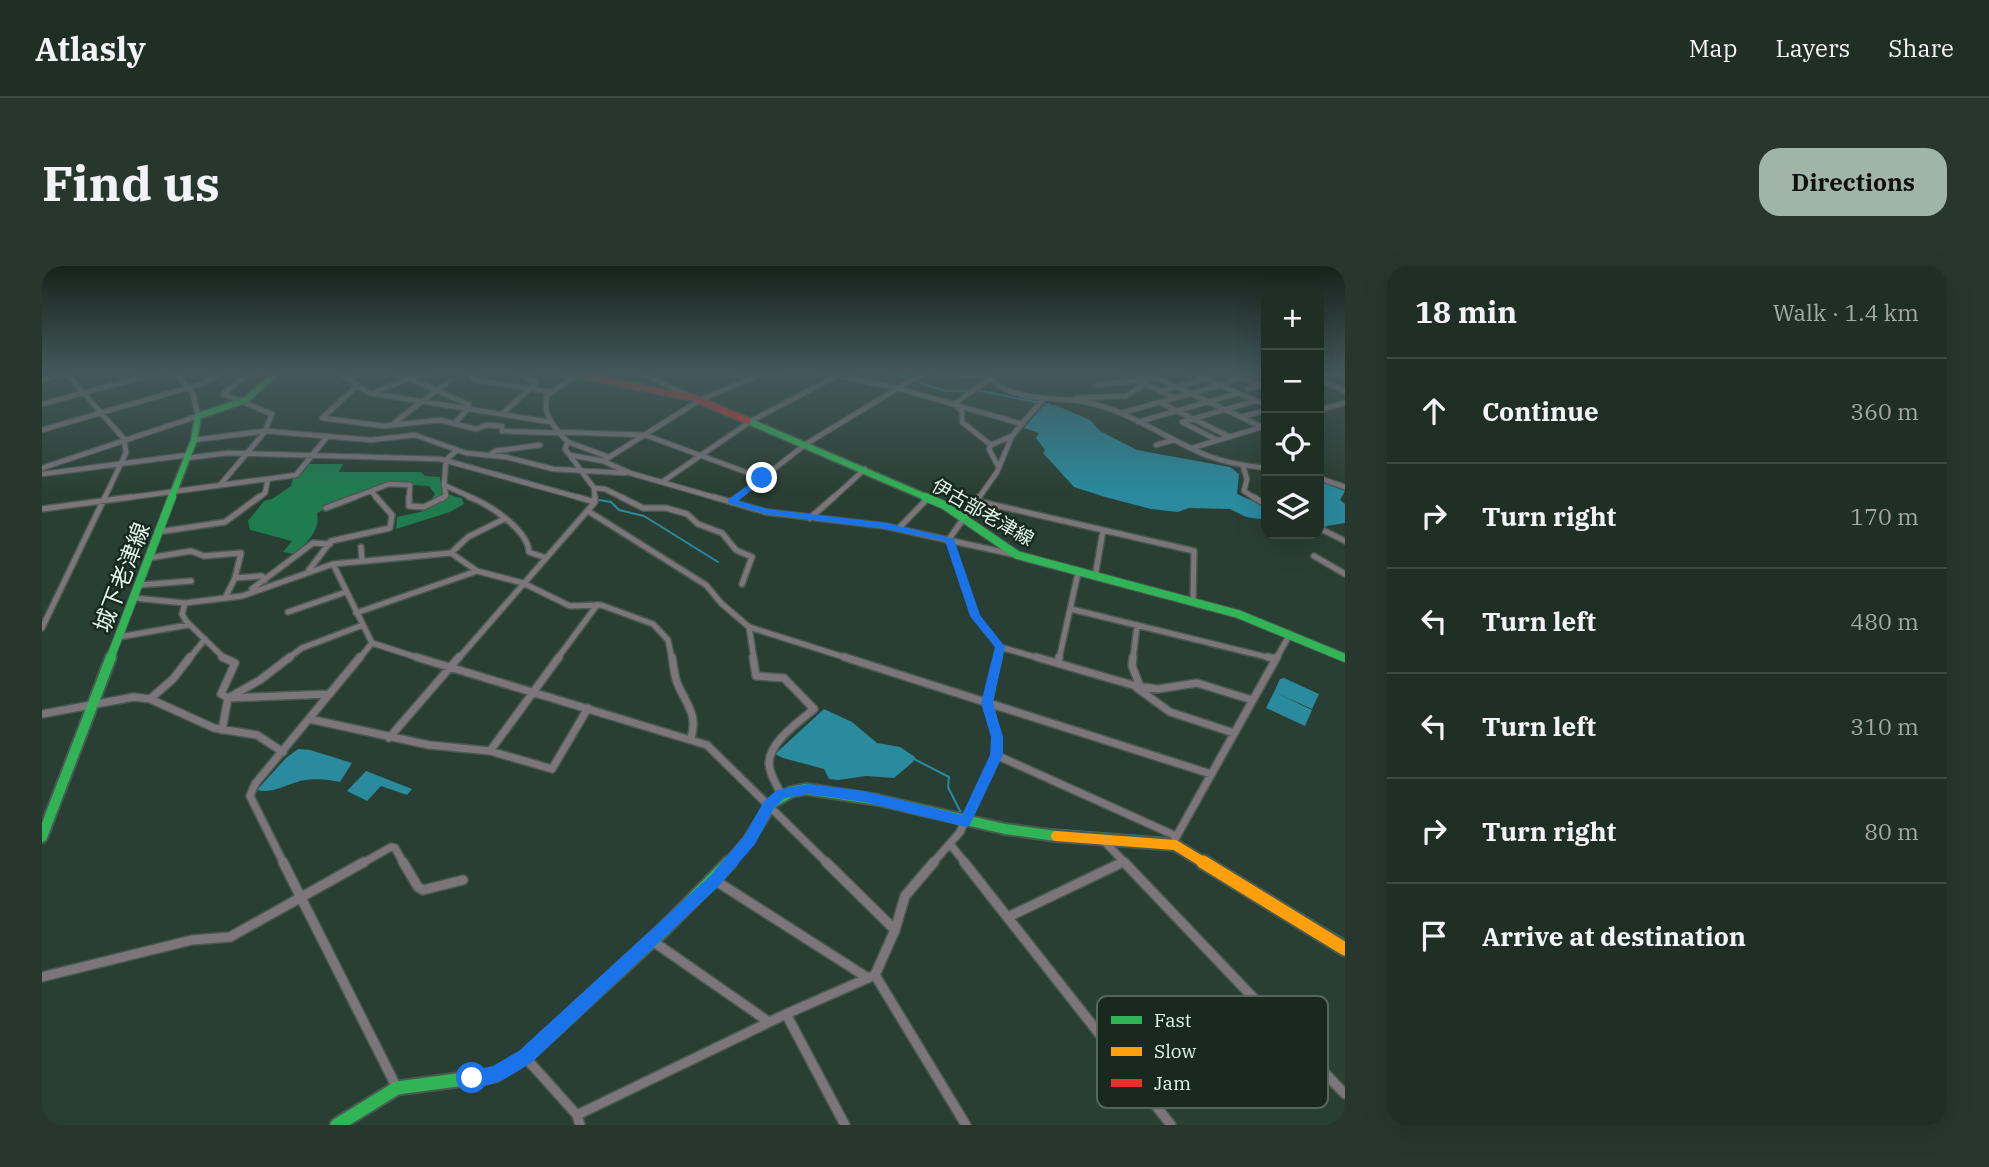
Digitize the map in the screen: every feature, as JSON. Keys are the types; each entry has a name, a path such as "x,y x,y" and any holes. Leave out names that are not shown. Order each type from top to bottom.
{"main road":[{"path":"198,416 207,413"},
{"name":"伊古部老津線","path":"732,413 928,498 963,517 1017,555 1254,619 1345,658"},
{"name":"城下老津線","path":"42,837 188,457 198,416"},
{"path":"337,1125 397,1088 495,1074 525,1057 715,880 750,839 769,805 781,794 808,789 864,797 1023,834 1103,840 1175,840 1345,949"}],"street":[{"path":"42,430 101,413"},
{"path":"42,628 126,453 124,439 101,413"},
{"path":"220,485 265,431 271,413"},
{"path":"327,413 322,418 392,425 440,420 476,429 486,425 502,426 502,431 645,435 762,478"},
{"path":"392,425 407,413"},
{"path":"455,423 465,413"},
{"path":"496,413 550,422"},
{"path":"548,413 550,422 568,442 610,457"},
{"path":"603,461 677,413"},
{"path":"662,482 766,413"},
{"path":"731,502 806,444 861,413"},
{"path":"962,413 962,422 991,445"},
{"path":"985,413 1022,424"},
{"path":"949,539 977,501 1012,436 1031,413"},
{"path":"1121,413 1192,448 1243,466 1261,468"},
{"path":"1138,422 1170,413"},
{"path":"1181,413 1230,437"},
{"path":"1214,413 1182,422 1217,440"},
{"path":"1232,413 1261,425"},
{"path":"1241,417 1252,413"},
{"path":"42,468 198,416"},
{"path":"1192,448 1261,427"},
{"path":"194,440 265,431 381,440 415,435 457,450 579,471 630,473"},
{"path":"991,445 1012,436"},
{"path":"42,509 296,475 327,437"},
{"path":"1156,445 1174,440"},
{"path":"389,738 595,502 594,488 565,449 568,442"},
{"path":"490,455 495,450 540,445"},
{"path":"991,445 989,449 998,466"},
{"path":"326,508 389,484 410,485 409,506 423,507 446,496 446,460 457,450"},
{"path":"42,474 188,457 246,454 446,460 595,502"},
{"path":"570,455 603,461 630,473 766,512 899,528 1017,555"},
{"path":"1243,466 1247,479 1244,491 1261,502"},
{"path":"810,518 865,469"},
{"path":"158,532 225,522 265,493 268,478"},
{"path":"1324,480 1345,487"},
{"path":"444,485 454,494 483,502 521,530 529,552 546,558"},
{"path":"594,488 605,489 643,508 666,509 687,514 698,524 722,533 736,550 752,557 742,584"},
{"path":"308,572 331,541 390,528 391,514 371,491"},
{"path":"899,528 928,498"},
{"path":"977,501 1194,551 1194,602"},
{"path":"588,510 706,585 717,602 749,627 1212,774"},
{"path":"134,598 185,603 242,596 333,564 451,553 468,537 505,519"},
{"path":"1095,577 1103,530"},
{"path":"1324,530 1345,541"},
{"path":"949,539 975,616 1000,647 1138,686 1158,689 1197,683 1252,700"},
{"path":"242,596 313,543 330,544"},
{"path":"361,547 362,560"},
{"path":"149,558 191,551 204,556 241,553 235,578 225,598"},
{"path":"451,553 477,571 523,583 570,606 597,605 653,624 668,640 677,683 693,712 695,725 691,738"},
{"path":"1314,556 1345,574"},
{"path":"333,564 372,643 707,745 895,930"},
{"path":"356,613 477,571"},
{"path":"1058,663 1078,573"},
{"path":"235,578 262,576 265,580"},
{"path":"139,585 191,581"},
{"path":"288,612 346,592"},
{"path":"185,603 182,614 188,625 205,639 216,655 235,663 221,694 228,698 330,694"},
{"path":"489,751 597,605"},
{"path":"1071,609 1275,659"},
{"path":"118,637 188,625"},
{"path":"228,698 260,680 302,648 363,625"},
{"path":"1138,625 1132,666 1138,686 1170,712 1234,733"},
{"path":"749,627 756,677 784,678 814,709 769,755 769,765 781,794"},
{"path":"996,755 1175,840 1290,634"},
{"path":"150,699 173,679 205,639"},
{"path":"372,643 255,784 250,796 397,1088"},
{"path":"525,1057 579,1120 769,1022 871,976 895,930 905,896 966,821 996,755 997,737 987,703 1000,647"},
{"path":"42,714 134,697 150,699 222,730 257,735 283,752"},
{"path":"222,730 228,698"},
{"path":"309,719 389,738 489,751 552,769 588,708"},
{"path":"1103,840 1252,996"},
{"path":"950,844 1097,1031"},
{"path":"42,977 192,940 230,937 391,847 395,848 418,887 423,890 463,880"},
{"path":"1008,917 1124,862"},
{"path":"715,880 871,976 966,1125"},
{"path":"652,940 769,1022"},
{"path":"786,1014 845,1125"},
{"path":"1328,1076 1345,1094"},
{"path":"1158,1108 1171,1125"}],"green space":[{"path":"309,464 343,464 339,472 421,472 425,476 440,477 446,492 462,498 464,504 450,512 396,529 397,517 424,511 435,494 429,486 384,483 317,513 317,525 308,541 294,554 283,552 292,541 250,530 248,521 264,501 272,499 291,486 293,478"}],"water":[{"path":"1037,413 1074,413 1090,420 1100,431 1137,450 1230,467 1239,474 1237,494 1261,505 1261,519 1246,517 1230,509 1189,508 1178,512 1151,509 1074,487 1043,453 1045,450 1036,438 1039,433 1024,428"},
{"path":"1324,483 1345,491 1340,500 1345,504 1345,523 1324,528"},
{"path":"1284,678 1319,694 1312,709 1274,692 1280,679"},
{"path":"1274,692 1312,710 1305,726 1266,708"},
{"path":"824,709 852,722 877,743 900,747 915,757 913,762 894,778 866,776 838,780 829,779 824,769 775,754"},
{"path":"298,749 352,763 340,782 310,779 273,790 257,790 286,758"},
{"path":"366,771 412,789 407,795 381,786 367,801 347,791"}],"waterway":[{"path":"341,454 377,455"},
{"path":"449,459 474,466"},
{"path":"496,472 578,495"},
{"path":"599,500 611,502 619,510 644,516 718,562"},
{"path":"914,759 949,777 948,787 961,813"},
{"path":"1011,826 1167,838"},
{"path":"1307,918 1345,940"}],"traffic: fast":[{"path":"42,837 194,440 198,416 207,413"},
{"path":"748,421 944,505 1017,555 1238,614 1345,658"},
{"path":"337,1125 397,1088 495,1075 525,1057 689,905 740,851 772,803 791,792 823,790 904,805 1005,829 1056,836"}],"traffic: slow":[{"path":"1056,836 1175,845 1345,949"}],"traffic: jam":[{"path":"729,413 748,421"}],"route":[{"path":"472,1078 495,1074 525,1057 715,880 750,839 769,805 781,794 808,789 864,797 966,821 996,755 997,737 987,703 1000,647 975,616 949,539 886,526 766,512 731,502 762,478"}]}
